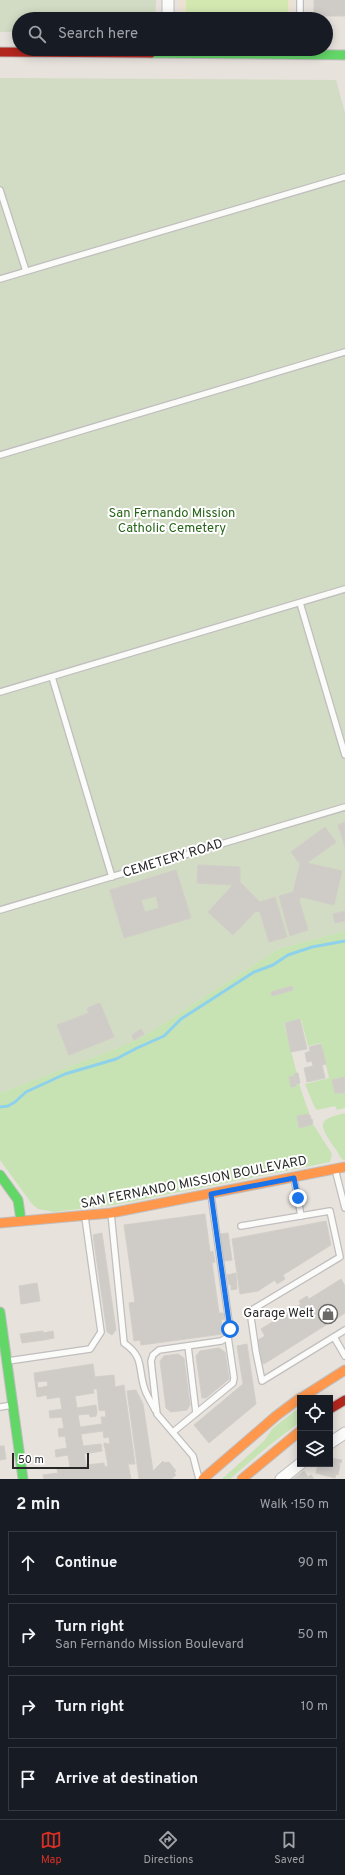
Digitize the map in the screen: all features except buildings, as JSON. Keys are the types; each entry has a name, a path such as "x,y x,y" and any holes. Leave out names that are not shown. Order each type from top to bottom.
{"main road":[{"path":"0,52 12,52"},
{"path":"333,54 345,55"},
{"name":"SAN FERNANDO MISSION BOULEVARD","path":"0,1223 21,1220 84,1217 111,1213 345,1167"},
{"path":"0,1175 18,1200 21,1220"},
{"path":"0,1312 23,1479"},
{"path":"305,1395 345,1370"},
{"path":"203,1479 276,1416 297,1400"},
{"path":"333,1407 345,1400"},
{"path":"242,1479 297,1433"}],"street":[{"path":"168,0 168,12"},
{"path":"333,1441 345,1433"},
{"path":"281,1479 297,1466"}],"lane":[{"path":"300,0 300,12"},
{"path":"0,279 345,177"},
{"path":"0,190 26,271"},
{"path":"0,455 345,352"},
{"path":"0,692 345,589"},
{"path":"300,603 345,755"},
{"path":"52,677 112,877"},
{"name":"CEMETERY ROAD","path":"0,910 345,806"},
{"path":"335,1169 345,1208"},
{"path":"294,1178 301,1216"},
{"path":"173,1432 233,1383 234,1378 228,1337 230,1329 211,1194"},
{"path":"242,1226 330,1211 340,1257 250,1311 262,1381 345,1330"},
{"path":"111,1213 124,1343 134,1349 140,1359 144,1388 157,1414 193,1456 200,1479"},
{"path":"7,1361 90,1349 102,1332 84,1217"},
{"path":"157,1414 151,1361 153,1355 159,1350 221,1341 228,1337"},
{"path":"334,1337 345,1356"},
{"path":"188,1346 196,1413"},
{"path":"0,1407 13,1405"}],"shaded area":[{"path":"179,0 293,0 293,12 179,12"}],"green space":[{"path":"0,0 156,0 155,12 12,12 12,32 0,32"},
{"path":"186,0 288,0 288,12 186,12"},
{"name":"San Fernando Mission Catholic Cemetery","path":"0,78 336,80 345,113 345,931 278,949 141,1038 0,1093"},
{"path":"345,931 345,1108 337,1110 335,1106 317,1110 314,1106 305,1084 329,1078 321,1043 308,1046 301,1019 284,1023 301,1090 313,1124 332,1154 330,1162 114,1205 54,1212 38,1209 32,1204 0,1160 0,1093 120,1047 147,1034 278,949"},
{"path":"345,1113 345,1160 343,1160 325,1133 323,1124 329,1118"},
{"path":"297,1409 297,1424 267,1447 230,1479 222,1479 264,1441 273,1428"}],"waterway":[{"path":"0,1107 8,1106 26,1092 65,1074 116,1059 164,1036 181,1019 254,972 273,965 288,955 312,947 345,941"}],"traffic: fast":[{"path":"333,55 345,55"},
{"path":"0,1175 18,1200 21,1220"},
{"path":"0,1312 23,1479"}],"traffic: slow":[{"path":"0,1223 111,1213 345,1167"},
{"path":"306,1395 345,1370"},
{"path":"203,1479 276,1416 297,1400"},
{"path":"242,1479 297,1433"}],"traffic: jam":[{"path":"0,52 12,52"},
{"path":"333,1407 345,1400"}],"place":[{"name":"Garage Welt","path":"328,1314"}],"route":[{"path":"230,1329 211,1194 294,1178 298,1198"}]}
